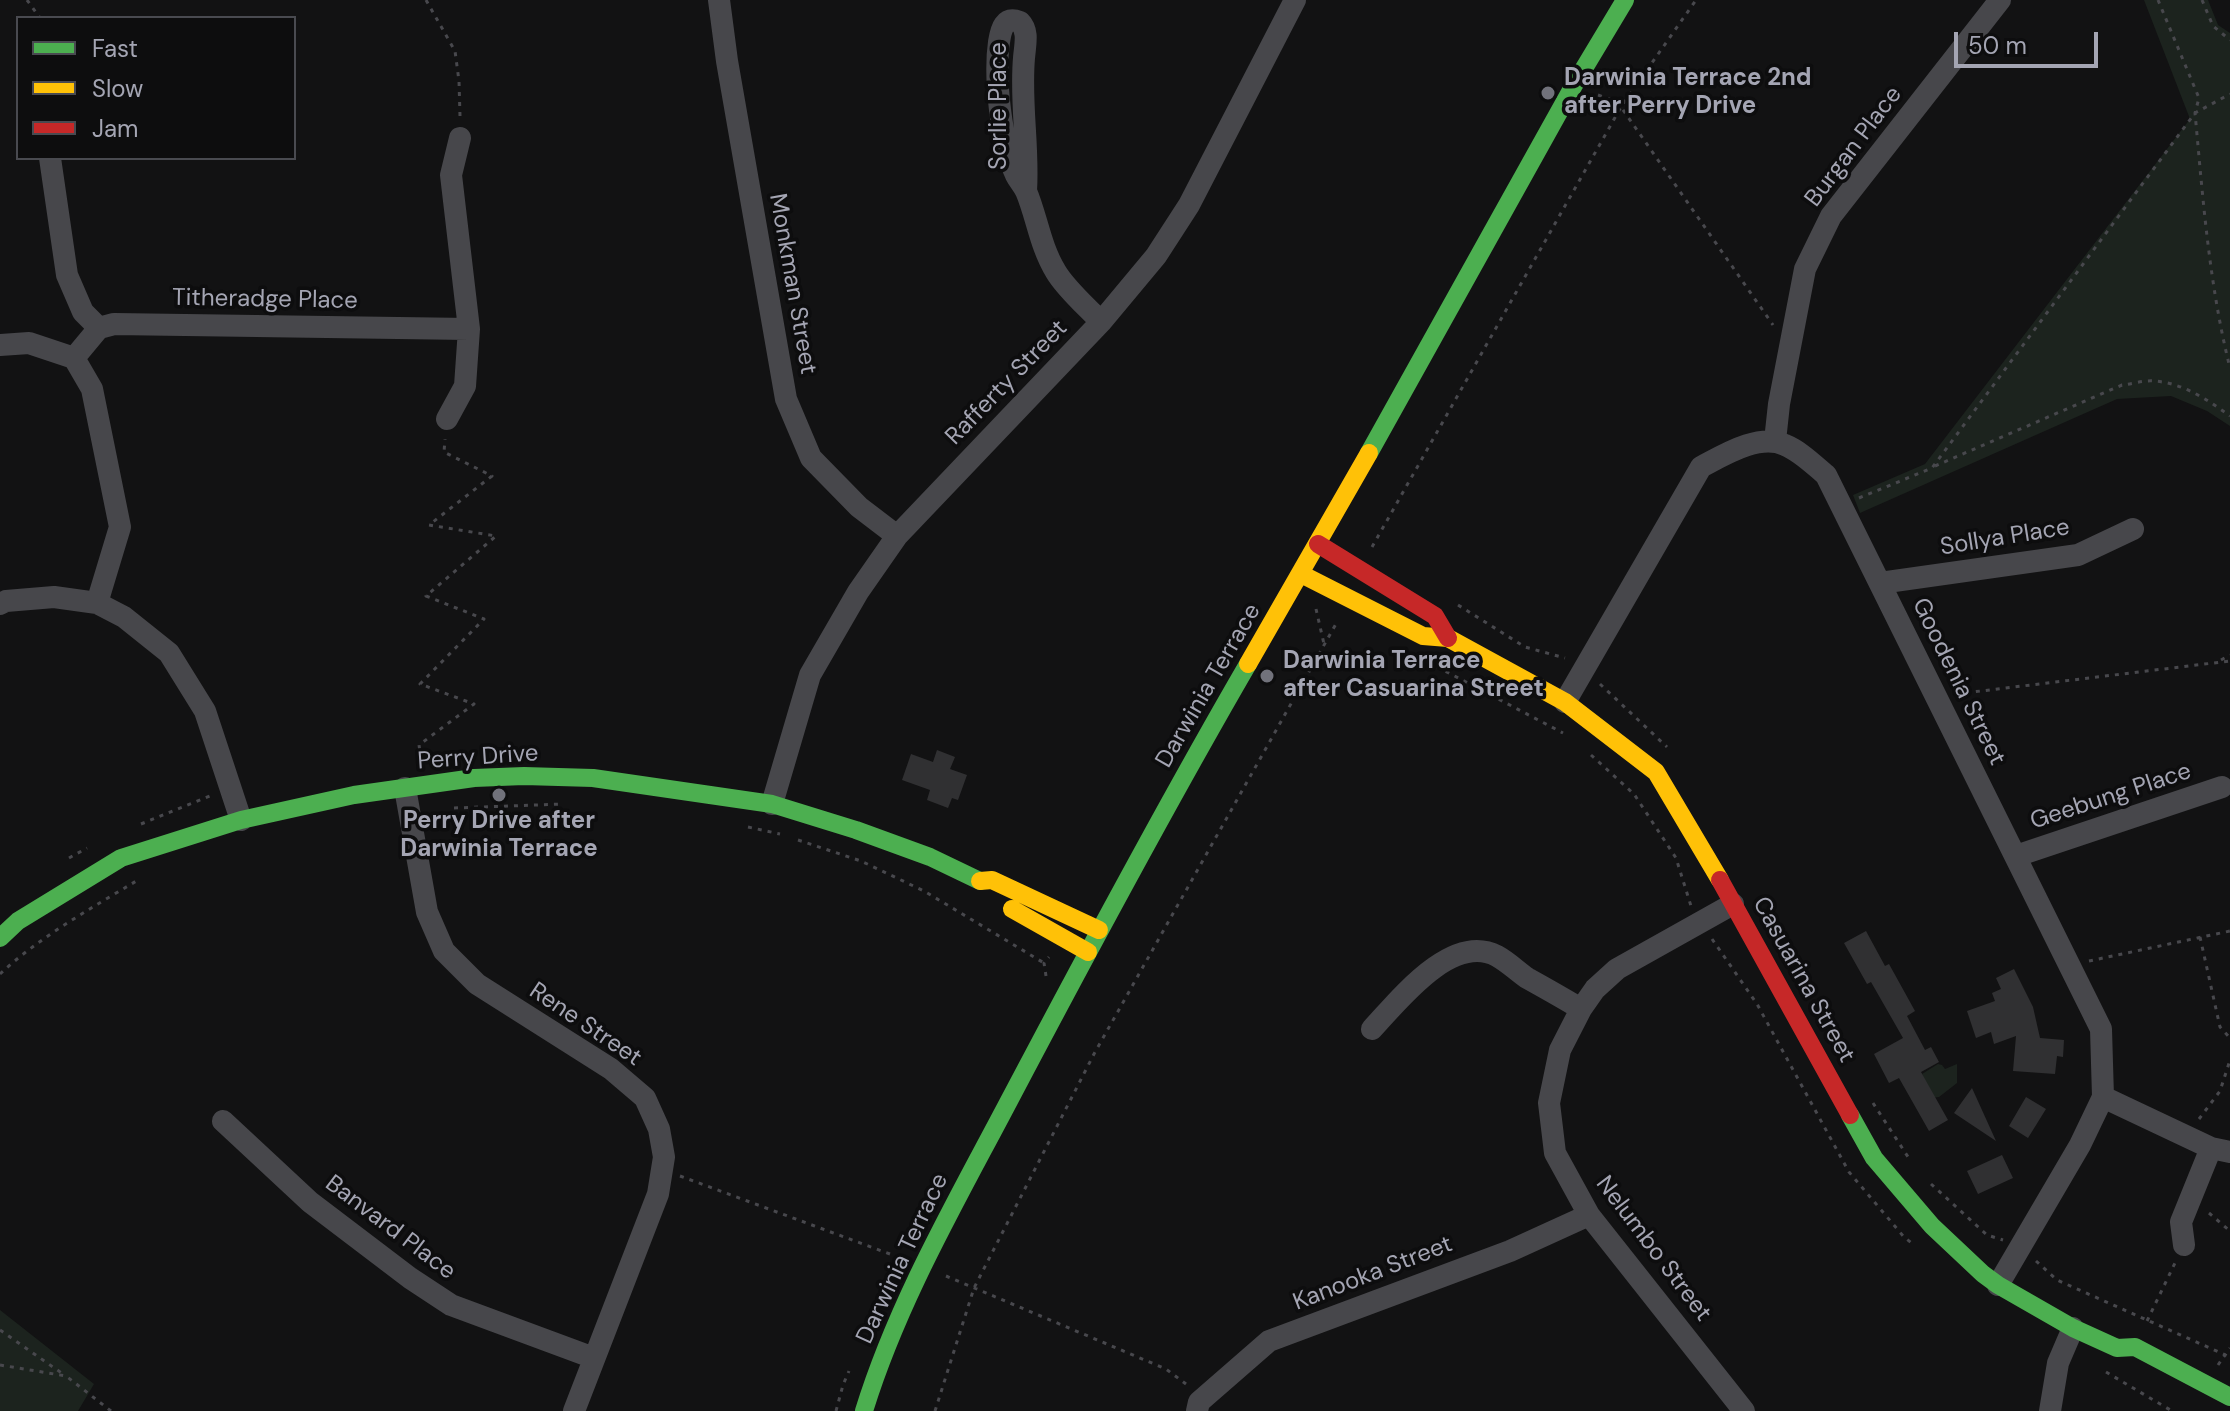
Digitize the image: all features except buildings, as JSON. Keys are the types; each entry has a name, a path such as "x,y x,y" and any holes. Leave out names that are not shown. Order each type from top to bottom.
{"street":[{"name":"Monkman Street","path":"719,0 786,399 811,458 859,507 897,536"},
{"name":"Rafferty Street","path":"772,804 810,675 858,592 897,536 1101,322 1156,256 1189,205 1295,0"},
{"name":"Darwinia Terrace","path":"864,1411 922,1266 1099,930 1574,85 1625,0"},
{"name":"Burgan Place","path":"1775,441 1805,269 1831,216 2000,0"},
{"name":"Sorlie Place","path":"1026,191 1028,166 1022,76 1026,31 1020,22 1012,20 1003,25 997,61 999,98 1015,174 1026,191 1038,234 1056,273 1101,322"},
{"path":"447,419 465,386 469,329 451,175 460,138"},
{"path":"50,160 67,275 83,312 99,328 74,358"},
{"name":"Titheradge Place","path":"99,328 114,324 469,329"},
{"path":"0,345 29,343 74,358 92,389 120,527 97,603"},
{"path":"1565,702 1701,467 1738,447 1775,441"},
{"name":"Goodenia Street","path":"1775,441 1788,446 1826,475 2101,1029 2103,1097 2080,1145 1998,1285"},
{"name":"Sollya Place","path":"1880,583 2078,555 2133,529"},
{"name":"Casuarina Street","path":"1318,544 1435,616 1448,638"},
{"name":"Casuarina Street","path":"1301,574 1423,636 1448,638 1565,702 1656,772 1874,1158 1932,1226 1998,1285 2121,1356 2135,1347 2230,1397"},
{"path":"0,604 54,597 97,603 124,617 169,653 205,711 241,820"},
{"name":"Perry Drive","path":"0,938 18,921 121,858 241,820 354,795 474,778 524,776 593,778 772,804 930,857 978,881 992,880 1099,930"},
{"name":"Geebung Place","path":"2016,856 2222,787"},
{"name":"Rene Street","path":"405,788 427,912 444,951 477,984 611,1069 645,1098 659,1129 664,1157 658,1194 574,1411"},
{"name":"Perry Drive","path":"978,881 986,894 1088,952"},
{"name":"Nelumbo Street","path":"1733,904 1617,969 1595,989 1560,1050 1549,1103 1555,1153 1589,1215 1744,1411"},
{"path":"1372,1029 1414,984 1444,960 1469,951 1495,954 1526,977 1581,1009"},
{"path":"2103,1097 2221,1150 2191,1197 2181,1222 2184,1245"},
{"name":"Banvard Place","path":"223,1121 310,1202 451,1305 594,1358"},
{"name":"Kanooka Street","path":"1201,1405 1269,1341 1510,1251 1589,1215"},
{"path":"2050,1411 2058,1363 2073,1328"},
{"path":"2227,1411 2230,1405"}],"path":[{"path":"426,0 455,51 460,138"},
{"path":"1371,576 1369,551 1621,107 1696,0"},
{"path":"2158,0 2199,98 2195,113 2205,225 2230,368"},
{"path":"2202,0 2213,26 2230,40"},
{"path":"1574,85 1615,101 1621,107 1789,349"},
{"path":"1932,468 2195,113 2230,94"},
{"path":"1842,506 2122,385 2153,380 2180,387 2206,398 2230,416"},
{"path":"420,754 419,745 474,704 420,684 484,619 426,596 496,536 429,525 492,476 444,452 447,419"},
{"path":"935,1411 974,1288 1094,1054 1340,616 1356,602"},
{"path":"1936,696 2218,662 2230,658"},
{"path":"1422,659 1573,739"},
{"path":"1583,748 1634,794 1676,858 1699,922 1757,1004 1849,1172 1915,1246"},
{"path":"138,826 230,788"},
{"path":"447,808 570,803"},
{"path":"742,826 784,835"},
{"path":"797,839 861,861 924,891 1044,963"},
{"path":"59,865 96,844"},
{"path":"0,974 14,960 141,878"},
{"path":"2070,966 2230,931"},
{"path":"2200,937 2220,1027 2230,1038"},
{"path":"2185,1136 2220,1091 2230,1060"},
{"path":"662,1169 922,1266 1166,1369 1201,1405"},
{"path":"2191,1197 2230,1231"},
{"path":"2147,1321 2184,1245"},
{"path":"0,1330 111,1411"},
{"path":"2230,1348 2225,1355 2230,1357"},
{"path":"0,1365 66,1376"},
{"path":"2105,1371 2172,1411"}],"shaded area":[{"path":"2144,0 2208,0 2218,25 2230,33 2230,426 2207,411 2171,396 2117,399 1860,513 1853,495 1925,464 2190,119"},
{"path":"1938,1064 1945,1069 1957,1064 1957,1083 1939,1097 1930,1098 1922,1074"},
{"path":"0,1310 94,1384 78,1411 0,1411"}],"traffic: fast":[{"path":"1369,453 1574,85 1625,0"},
{"path":"864,1411 894,1330 949,1213 1127,880 1248,664"},
{"path":"0,938 18,921 121,858 241,820 354,795 474,778 593,778 772,804 930,857 980,881"},
{"path":"1850,1115 1874,1158 1932,1226 1983,1274 2073,1328 2117,1348 2135,1347 2230,1397"}],"traffic: slow":[{"path":"1248,664 1369,453"},
{"path":"1301,574 1423,636 1448,638 1565,702 1656,772 1720,880"},
{"path":"980,881 992,880 1099,930"},
{"path":"1012,909 1088,952"}],"traffic: jam":[{"path":"1318,544 1435,616 1448,638"},
{"path":"1720,880 1850,1115"}],"place":[{"name":"Darwinia Terrace 2nd after Perry Drive","path":"1548,93"},
{"name":"Darwinia Terrace after Casuarina Street","path":"1267,676"},
{"name":"Perry Drive after Darwinia Terrace","path":"499,795"}]}
